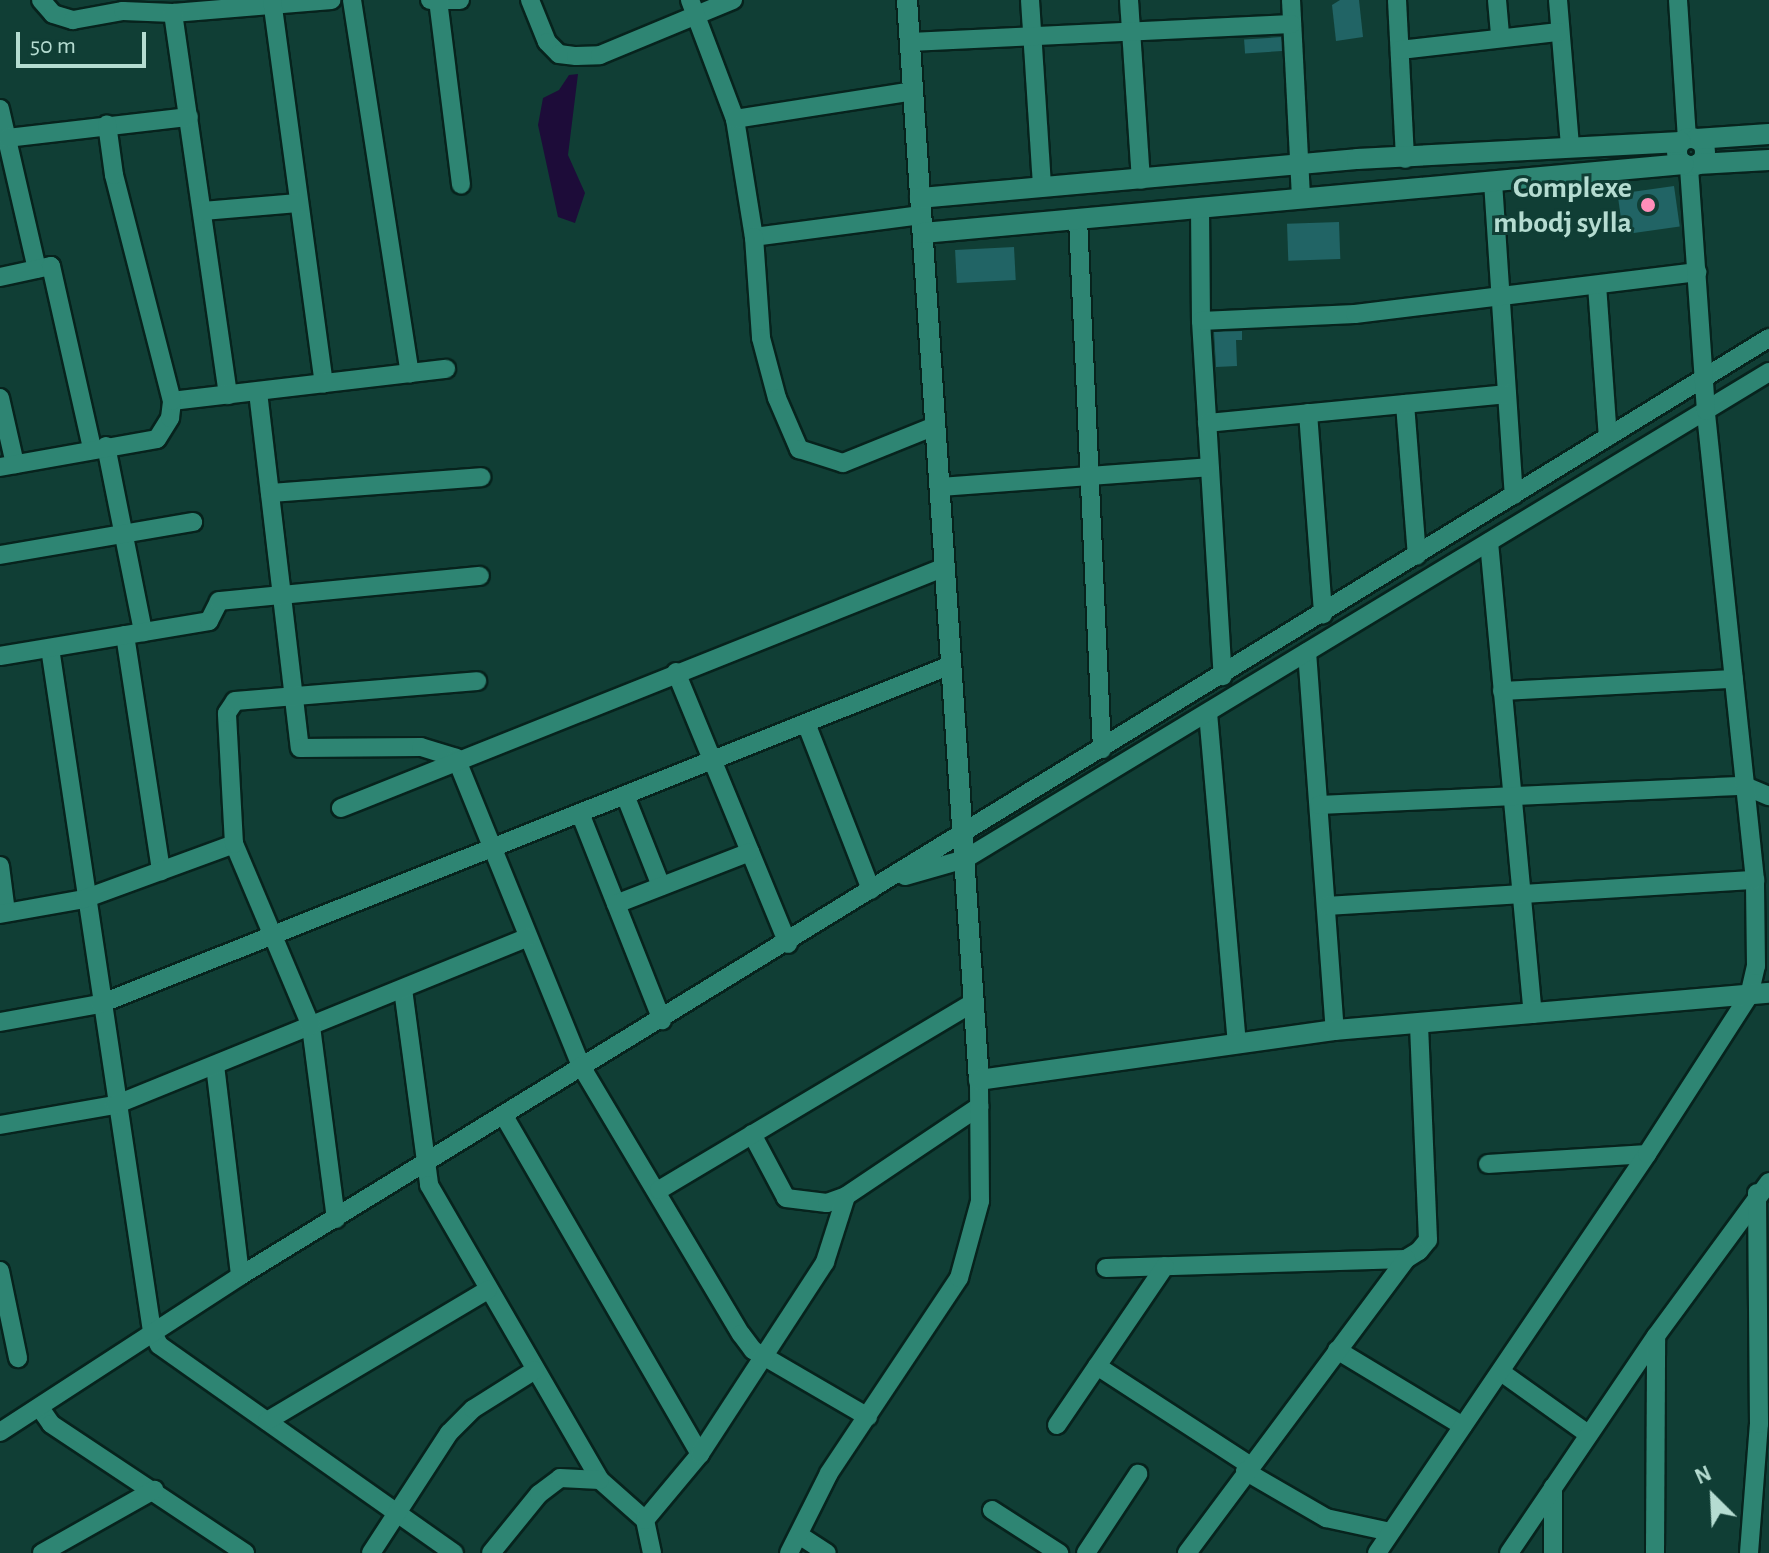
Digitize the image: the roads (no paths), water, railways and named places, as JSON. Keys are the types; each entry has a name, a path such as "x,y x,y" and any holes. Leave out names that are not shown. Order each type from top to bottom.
{"street":[{"path":"41,0 63,20 123,11 173,13 331,0"},
{"path":"352,0 410,374"},
{"path":"430,0 460,0"},
{"path":"438,0 461,185"},
{"path":"530,0 547,42 567,55 600,55 693,8 733,0"},
{"path":"789,1553 829,1473 959,1278 980,1201 979,1080 907,0"},
{"path":"1030,0 1042,187"},
{"path":"1129,0 1141,180"},
{"path":"1291,0 1301,199"},
{"path":"1397,0 1405,159"},
{"path":"1497,0 1500,36"},
{"path":"1558,0 1570,145"},
{"path":"1377,1553 1759,994 1755,880 1706,411 1690,165 1677,154 1688,140 1678,0"},
{"path":"272,4 324,383"},
{"path":"693,8 735,119 754,237 761,338 793,443 843,463 935,426"},
{"path":"173,13 228,395"},
{"path":"910,42 1292,24"},
{"path":"1400,50 1500,36 1559,32"},
{"path":"735,119 913,91"},
{"path":"0,109 37,269"},
{"path":"6,145 107,124 189,117"},
{"path":"0,398 7,466 99,447 157,439 170,418 172,401 114,175 107,124"},
{"path":"754,237 922,215 1042,187 1570,145 1769,134"},
{"path":"1463,187 1466,153"},
{"path":"922,215 1078,219 1769,160"},
{"path":"1184,176 1193,209 1223,676"},
{"path":"1109,182 1110,216"},
{"path":"1493,182 1514,495"},
{"path":"203,211 298,203"},
{"path":"1078,219 1086,476 1102,749"},
{"path":"0,277 51,266 123,534 161,871"},
{"path":"1201,321 1355,314 1697,272"},
{"path":"1597,285 1608,437"},
{"path":"0,1432 240,1276 581,1066 788,944 877,886 1769,338"},
{"path":"172,401 446,369"},
{"path":"877,886 965,859 1769,372"},
{"path":"258,392 300,748 421,747 456,758"},
{"path":"1207,423 1507,394"},
{"path":"1405,404 1417,556"},
{"path":"1308,413 1323,614"},
{"path":"939,487 1209,467"},
{"path":"270,493 481,477"},
{"path":"0,555 193,522"},
{"path":"1489,542 1533,1014"},
{"path":"341,808 456,758 945,567"},
{"path":"0,656 209,621 219,601 480,576"},
{"path":"50,648 84,899 152,1331 159,1345 454,1553"},
{"path":"1307,652 1335,1030"},
{"path":"0,1022 100,1004 951,665"},
{"path":"676,672 788,944"},
{"path":"1502,691 1734,679"},
{"path":"336,1219 311,1026 234,844 227,713 235,701 477,681"},
{"path":"1208,713 1237,1043"},
{"path":"806,723 877,886"},
{"path":"456,758 581,1066 659,1190 741,1334 764,1356 868,1417"},
{"path":"1319,805 1745,786 1769,796"},
{"path":"625,795 661,886"},
{"path":"580,813 662,1020"},
{"path":"0,866 3,913 84,899 234,844"},
{"path":"616,904 750,852"},
{"path":"1327,906 1755,880"},
{"path":"0,1125 115,1105 527,938"},
{"path":"403,989 429,1185 600,1480 645,1520 652,1553"},
{"path":"979,1080 1335,1030 1759,994"},
{"path":"659,1190 974,1002"},
{"path":"1187,1553 1406,1259 1428,1240 1419,1024"},
{"path":"215,1065 240,1276"},
{"path":"752,1134 786,1198 807,1204 846,1196 980,1106"},
{"path":"504,1116 700,1454"},
{"path":"1488,1164 1647,1154"},
{"path":"1509,1553 1656,1336 1763,1187"},
{"path":"1749,1553 1759,1424 1763,1187"},
{"path":"645,1520 700,1454 825,1262 846,1196"},
{"path":"1106,1268 1406,1259"},
{"path":"1057,1425 1165,1266"},
{"path":"0,1274 18,1358"},
{"path":"267,1421 488,1290"},
{"path":"1655,1553 1656,1336"},
{"path":"1337,1350 1463,1426"},
{"path":"1097,1366 1326,1518 1390,1532"},
{"path":"371,1553 449,1433 473,1409 535,1370"},
{"path":"1501,1372 1588,1434"},
{"path":"40,1408 51,1424 154,1490 243,1553"},
{"path":"1086,1553 1138,1474"},
{"path":"491,1553 539,1494 560,1478 600,1480"},
{"path":"1553,1487 1553,1553"},
{"path":"42,1553 74,1545 154,1490"},
{"path":"992,1510 1059,1553"},
{"path":"799,1535 827,1553"}],"place":[{"name":"Complexe mbodj sylla","path":"1648,205"}]}
